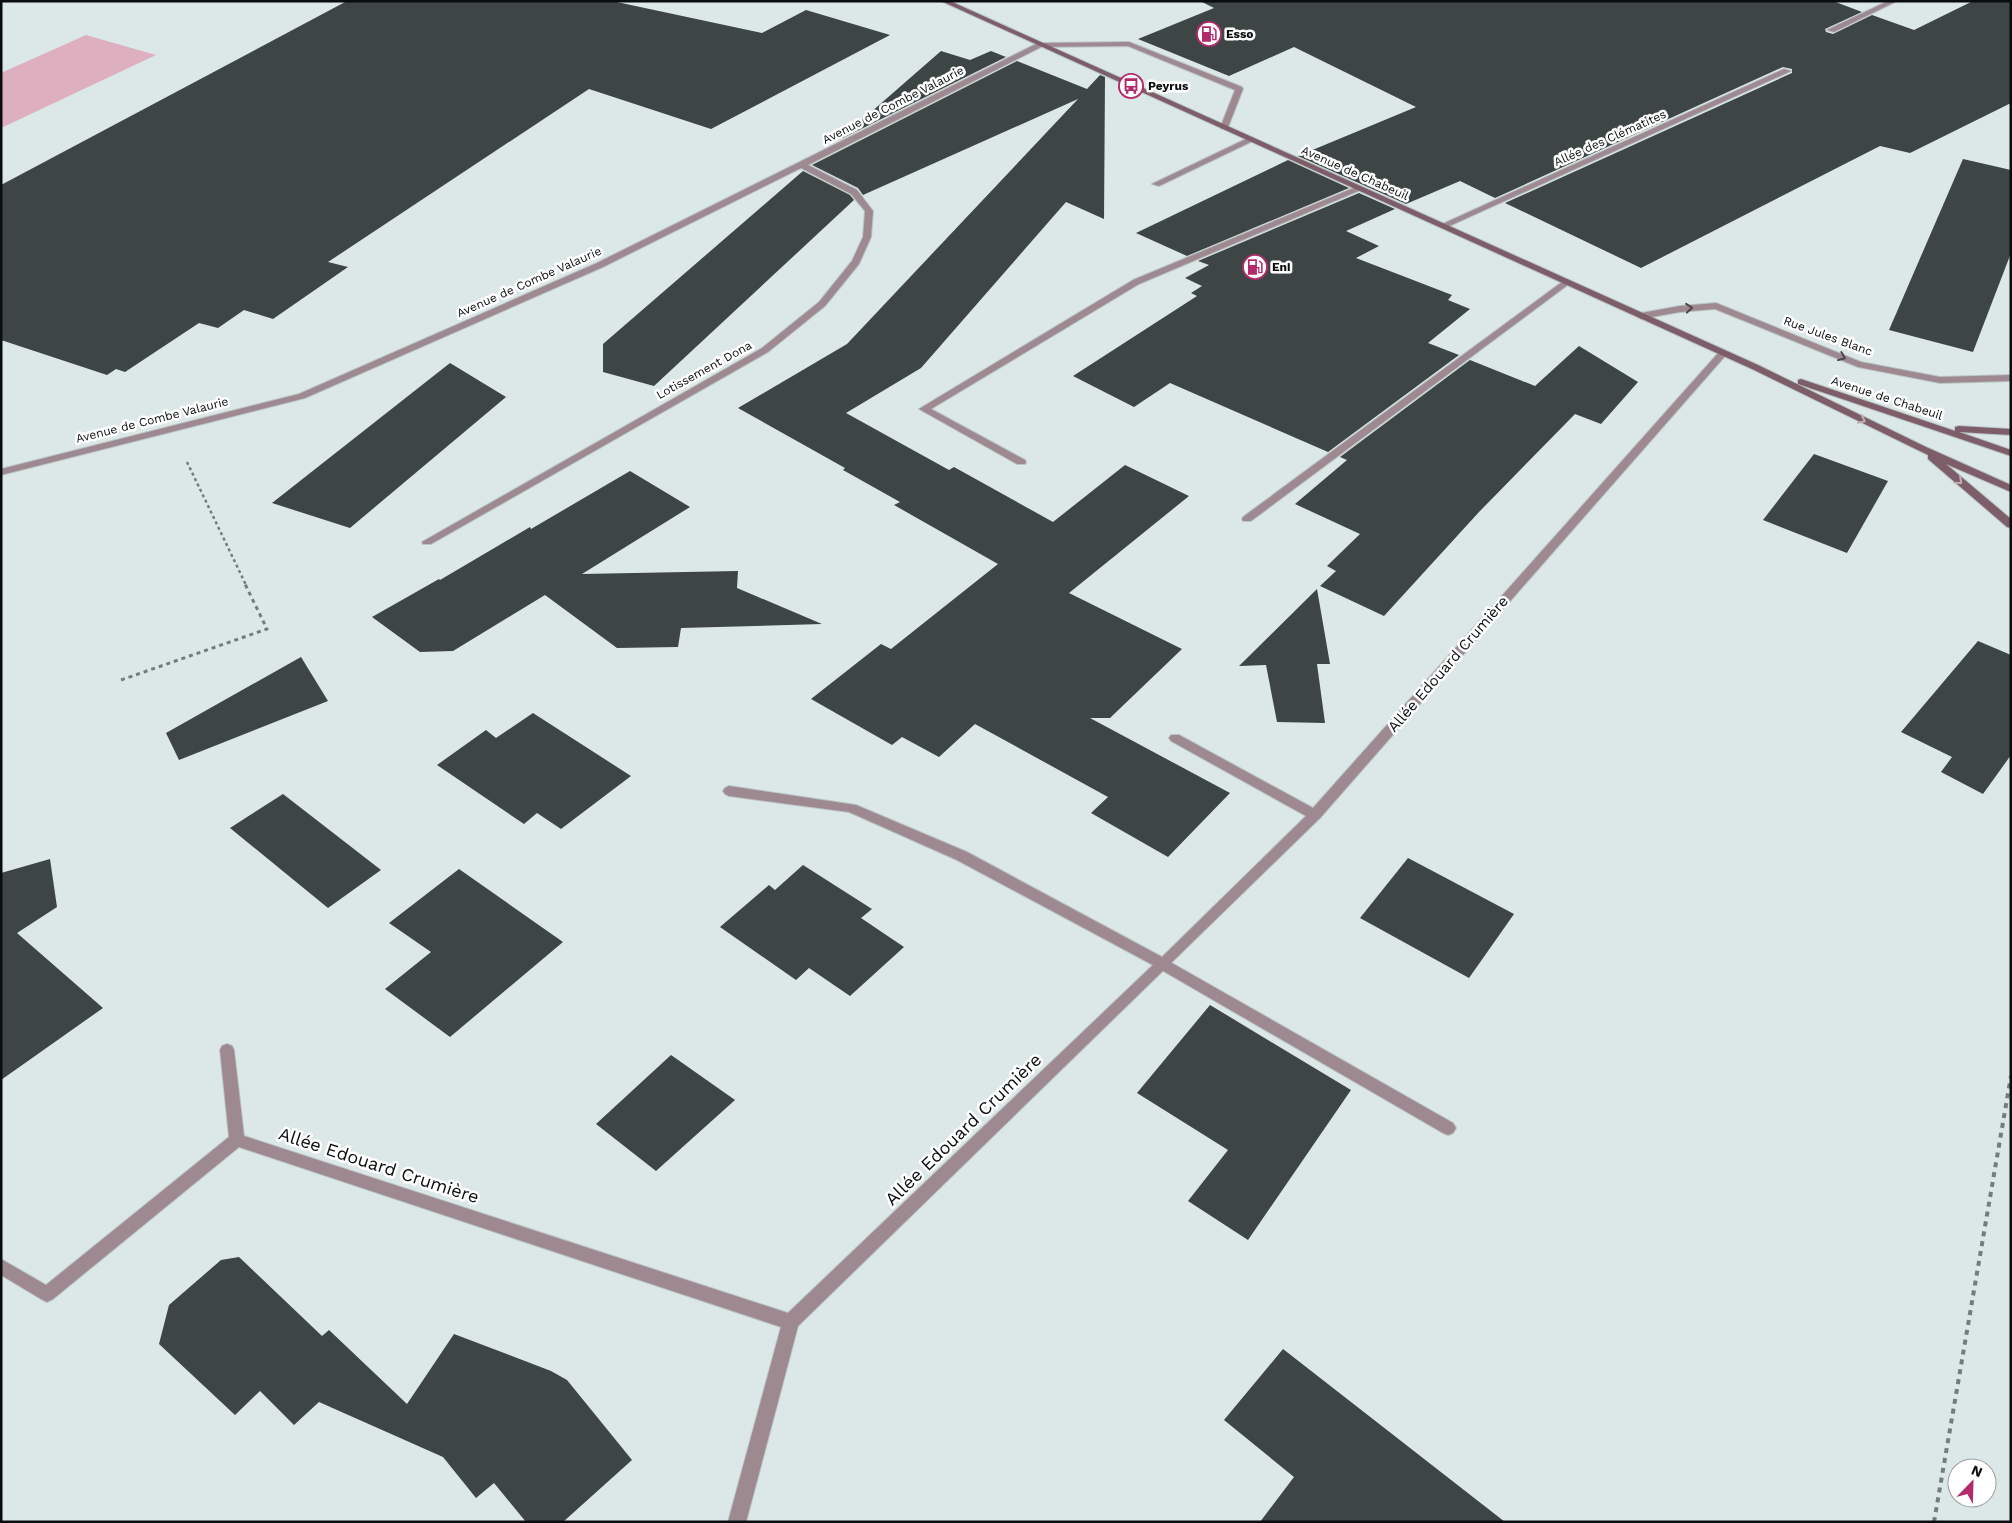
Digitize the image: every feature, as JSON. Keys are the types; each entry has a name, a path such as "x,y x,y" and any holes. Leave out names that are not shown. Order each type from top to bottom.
{"main road":[{"name":"Avenue de Chabeuil","path":"944,1 1723,353 1922,449 2011,489"},
{"name":"Avenue de Chabeuil","path":"1755,368 2011,453"},
{"path":"1934,427 1989,433 2011,432"},
{"name":"Avenue de Chabeuil","path":"1922,449 2011,525"}],"street":[{"path":"1831,30 1889,2"},
{"path":"1041,45 1129,44 1239,89 1224,128"},
{"name":"Avenue de Combe Valaurie","path":"1,472 302,396 600,265 1041,45"},
{"name":"Allée des Clématites","path":"1442,226 1787,70"},
{"path":"1156,184 1251,140"},
{"name":"Lotissement Dona","path":"427,542 765,350 822,304 856,262 867,236 869,211 854,192 802,165"},
{"path":"1021,462 924,409 1136,282 1359,189"},
{"path":"1247,519 1566,282"},
{"name":"Rue Jules Blanc","path":"1641,316 1680,309 1716,306 1858,364 1940,380 2011,378"},
{"name":"Allée Edouard Crumière","path":"237,1140 791,1322 1315,815 1723,353"},
{"path":"1175,738 1315,815"},
{"path":"729,790 852,808 962,856 1163,964 1448,1128"},
{"path":"1,1266 47,1294 237,1140 227,1050"},
{"path":"737,1522 791,1322"}],"path":[{"path":"121,680 267,629 170,428"},
{"path":"1934,1522 2011,1076"}],"shaded area":[{"path":"86,35 156,55 1,128 1,73"}],"building":[{"path":"347,1 612,1 762,33 806,10 890,35 711,129 589,89 328,262 348,267 273,319 244,310 218,328 199,323 125,372 116,369 107,375 1,340 1,185"},
{"path":"1200,1 1833,1 1862,12 1825,29 1826,32 1833,34 1872,15 1914,30 1973,1 2011,1 2011,103 1910,153 1880,146 1641,268 1505,203 1792,73 1792,69 1783,67 1495,198 1460,181 1406,204 1298,156 1416,107 1294,47 1229,76 1138,39 1214,8"},
{"path":"941,51 970,60 991,51 1006,57 839,140"},
{"path":"1017,61 1087,89 1100,75 1105,77 1104,219 1066,202 921,368 846,413 949,470 954,467 1053,522 1125,465 1189,496 1069,593 1182,649 1110,718 1090,718 1230,793 1168,857 1091,813 1108,797 975,724 939,757 902,737 892,745 811,699 881,644 891,649 998,564 894,505 900,502 843,470 845,468 738,408 847,344 1078,99 863,195 858,188 812,165"},
{"path":"1963,159 2011,170 2011,253 1973,352 1889,330"},
{"path":"1288,160 1349,188 1187,256 1136,233"},
{"path":"803,171 850,195 854,200 654,386 603,372 603,344"},
{"path":"1359,193 1395,209 1346,231 1379,246 1356,258 1452,295 1448,300 1470,309 1428,343 1459,355 1328,452 1170,383 1134,407 1073,376 1197,296 1191,293 1202,286 1185,278 1209,265 1198,261"},
{"path":"1579,346 1638,382 1601,424 1575,414 1479,512 1384,616 1320,586 1336,571 1327,566 1360,534 1295,504 1347,460 1340,457 1470,360 1535,386"},
{"path":"450,363 506,397 350,528 272,503"},
{"path":"1814,454 1888,481 1847,553 1763,520"},
{"path":"630,471 690,507 582,574 738,571 737,588 822,624 681,628 678,647 617,648 545,595 453,651 420,652 372,617 440,580 530,527 531,529"},
{"path":"1317,589 1330,664 1317,664 1325,723 1277,722 1266,665 1239,666"},
{"path":"1978,641 2011,655 2011,755 1983,794 1941,772 1952,757 1901,732"},
{"path":"301,657 328,701 179,760 166,733"},
{"path":"533,713 631,776 561,829 537,813 524,824 437,765 486,730 496,738"},
{"path":"283,794 381,870 328,908 230,828"},
{"path":"1408,858 1514,914 1469,978 1360,918"},
{"path":"50,859 57,907 17,933 103,1008 1,1080 1,873"},
{"path":"803,865 872,909 861,918 904,947 850,996 809,968 796,980 720,927 769,885 775,890"},
{"path":"459,869 563,942 450,1037 385,989 431,952 389,923"},
{"path":"1210,1005 1351,1090 1248,1240 1188,1201 1228,1150 1137,1093"},
{"path":"671,1055 735,1100 656,1171 596,1124"},
{"path":"239,1257 322,1336 329,1330 407,1404 454,1334 551,1371 567,1380 632,1460 563,1522 526,1522 494,1483 476,1498 443,1457 319,1402 294,1425 260,1391 235,1415 159,1344 169,1305 221,1260"},
{"path":"1283,1349 1505,1522 1260,1522 1294,1477 1224,1420"}],"place":[{"name":"Esso","path":"1209,34"},
{"name":"Peyrus","path":"1131,86"},
{"name":"Eni","path":"1255,267"}]}
